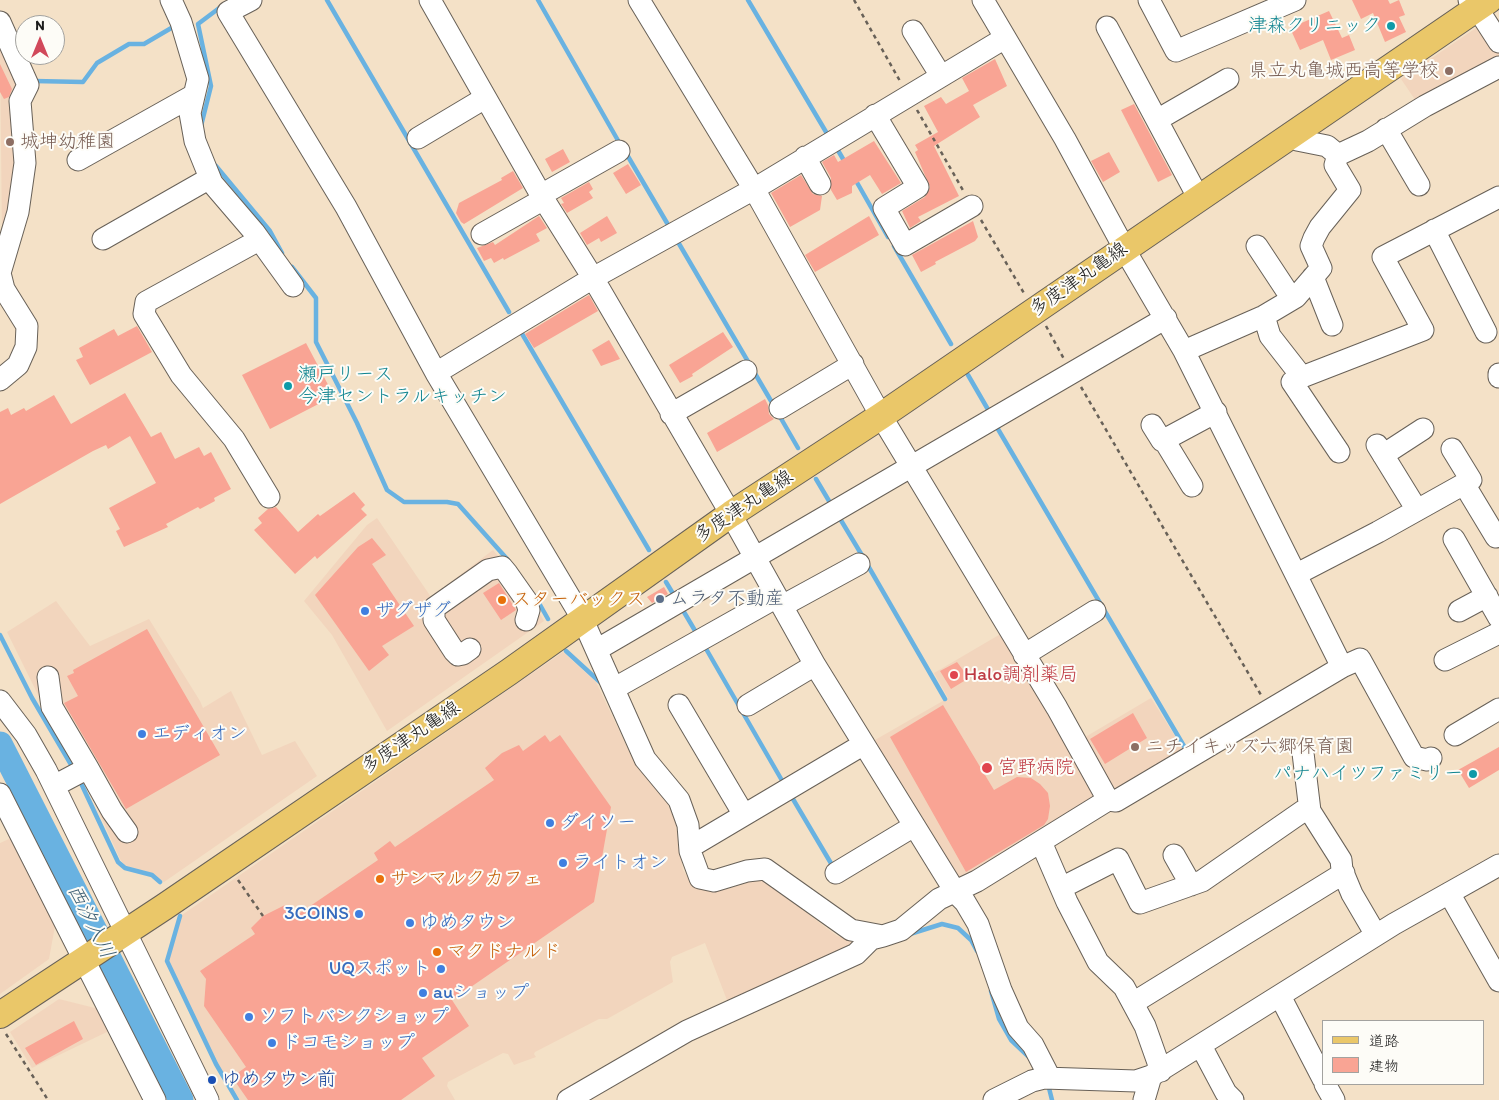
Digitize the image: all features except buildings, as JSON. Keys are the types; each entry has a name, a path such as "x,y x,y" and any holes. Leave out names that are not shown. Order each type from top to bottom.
{"main road":[{"name":"多度津丸亀線","path":"2,1023 105,945 512,670 582,618 731,514 881,416 1036,310 1478,3"}],"street":[{"path":"171,0 181,22 198,79 190,113 195,141 210,178 293,286"},
{"path":"251,0 228,12 346,207 436,373 582,618 598,649 646,758 679,800 688,825 690,851 700,878 714,881 747,871 765,869 851,930 877,937"},
{"path":"430,0 542,197 594,278 671,414 731,514 816,665 914,826 978,924 1018,1028 1033,1045 1050,1078"},
{"path":"639,0 754,189 881,416 1057,708 1108,800"},
{"path":"983,0 1065,139 1124,248 1184,351 1342,666"},
{"path":"1149,0 1176,51 1295,0"},
{"path":"1478,3 1499,42"},
{"path":"0,22 28,85 20,102 25,163 18,212 0,273 4,289 28,326 26,346 18,365 0,380"},
{"path":"1107,27 1198,197"},
{"path":"913,31 941,76"},
{"path":"436,373 594,278 754,189 1005,38"},
{"path":"1184,351 1264,316 1292,299 1322,268 1311,246 1320,227 1350,190 1335,165 1338,155 1499,67"},
{"path":"1157,120 1228,79"},
{"path":"78,160 194,95"},
{"path":"418,138 485,98"},
{"path":"875,115 918,187 884,208 905,245 972,206"},
{"path":"1386,129 1418,185"},
{"path":"1291,133 1297,140 1327,146 1338,155"},
{"path":"482,234 506,228 542,197 619,151"},
{"path":"805,157 820,184"},
{"path":"102,239 210,178"},
{"path":"1339,452 1292,382 1423,330 1383,257 1499,197"},
{"path":"1434,230 1486,332"},
{"path":"259,240 146,302 144,314 181,375 234,439 269,497"},
{"path":"1257,246 1292,299"},
{"path":"1313,277 1332,325"},
{"path":"1264,316 1270,336 1302,377"},
{"path":"598,649 1166,318"},
{"path":"780,408 853,364"},
{"path":"671,414 746,371"},
{"path":"1192,486 1158,433 1216,412"},
{"path":"1417,510 1380,450 1423,429"},
{"path":"1296,574 1471,480 1452,449"},
{"path":"1464,484 1496,537"},
{"path":"1454,539 1499,618"},
{"path":"615,688 780,602 859,564"},
{"path":"470,649 458,655 454,651 434,620 434,608 488,570 502,567 507,573 526,600 529,610 526,620"},
{"path":"1459,611 1487,596"},
{"path":"1024,655 1095,611"},
{"path":"1445,660 1499,633"},
{"path":"582,1097 688,1031 856,954 877,937 902,930 939,899 956,893 1108,800 1116,801 1342,666 1360,659 1414,757 1427,760 1431,758"},
{"path":"748,705 816,665"},
{"path":"48,676 52,707 74,776 105,945 155,1100"},
{"path":"0,701 26,735 112,811 128,832"},
{"path":"678,706 744,815"},
{"path":"1455,735 1490,719"},
{"path":"697,843 864,744"},
{"path":"1303,753 1310,811 1341,860 1344,873 1359,910 1376,935"},
{"path":"0,794 105,945 208,1100"},
{"path":"1061,888 1118,859 1140,903 1202,881 1304,811 1310,811"},
{"path":"836,873 914,826"},
{"path":"1041,842 1061,888 1098,962 1124,987 1145,1026 1156,1074 1144,1100"},
{"path":"1174,854 1191,885"},
{"path":"994,1100 1032,1081 1050,1078 1136,1081 1156,1074 1376,935 1499,865"},
{"path":"1133,1003 1344,873"},
{"path":"1449,893 1499,981"},
{"path":"1280,996 1322,1077"},
{"path":"1201,1046 1224,1098"},
{"path":"1326,1085 1334,1100"}],"path":[{"path":"854,0 972,206 1036,310 1270,709"},
{"path":"234,874 263,916"},
{"path":"2,1023 48,1100"}],"shaded area":[{"name":"県立丸亀城西高等学校","path":"1476,28 1482,28 1499,54 1499,64 1420,107 1401,79"},
{"name":"城坤幼稚園","path":"0,47 24,80 22,157 2,237"},
{"path":"377,518 431,597 493,550 525,589 544,621 387,731 332,635 304,601 367,525"},
{"path":"56,601 90,646 149,619 203,708 231,691 262,755 295,741 317,776 164,882 146,871 125,866 120,859 78,766 46,711 7,632"},
{"name":"宮野病院","path":"1004,632 1100,795 1098,804 956,880 875,740 948,698 934,673"},
{"path":"563,652 596,682 636,766 666,801 675,819 683,870 691,882 711,889 728,889 757,879 771,885 837,936 848,939 854,945 730,1008 705,943 672,957 670,962 673,982 607,1019 599,1019 535,1052 536,1057 514,1065 508,1054 503,1053 448,1082 447,1086 455,1100 240,1100 217,1062 168,961 182,915"},
{"name":"ニチイキッズ六郷保育園","path":"1151,698 1187,755 1116,796 1082,739"},
{"path":"11,838 55,926 49,959 0,994 0,843"},
{"path":"59,999 99,1009 109,1031 32,1068 10,1032"}],"waterway":[{"path":"327,0 509,312"},
{"path":"538,0 620,144"},
{"path":"748,0 829,137"},
{"path":"201,126 211,86 198,24 222,6"},
{"path":"34,81 83,82 97,63 129,44 144,44 173,27"},
{"path":"836,147 846,164"},
{"path":"626,153 667,223"},
{"path":"216,166 270,231 282,253"},
{"path":"855,179 888,237"},
{"path":"678,242 774,406"},
{"path":"894,246 951,344"},
{"path":"292,267 316,298 316,342 357,423 387,490 404,502 447,502 458,504 508,560"},
{"path":"521,332 649,550"},
{"path":"968,375 990,413"},
{"path":"779,415 798,448"},
{"path":"995,424 1188,753"},
{"path":"816,479 832,506"},
{"path":"839,517 863,557"},
{"path":"867,564 945,699"},
{"path":"666,582 675,597"},
{"path":"535,596 548,619"},
{"path":"681,607 697,634"},
{"path":"0,635 32,698 73,768"},
{"path":"705,647 784,784"},
{"path":"566,651 601,683"},
{"name":"西汐入川","path":"0,744 181,1100"},
{"path":"79,779 118,862 125,868 152,875 160,882"},
{"path":"790,794 832,865"},
{"path":"180,916 167,961 216,1064 237,1100"},
{"path":"910,934 942,924 958,928 971,940 977,951"},
{"path":"991,991 999,1019 1011,1040 1030,1058"},
{"path":"1048,1084 1052,1100"}],"place":[{"name":"津森クリニック","path":"1391,26"},
{"name":"県立丸亀城西高等学校","path":"1449,71"},
{"name":"城坤幼稚園","path":"10,142"},
{"name":"瀬戸リース 今津セントラルキッチン","path":"288,386"},
{"name":"ムラタ不動産","path":"660,599"},
{"name":"スターバックス","path":"502,600"},
{"name":"ザグザグ","path":"365,611"},
{"name":"Halo調剤薬局","path":"954,675"},
{"name":"エディオン","path":"142,734"},
{"name":"ニチイキッズ六郷保育園","path":"1135,747"},
{"name":"宮野病院","path":"987,768"},
{"name":"パナハイツファミリー","path":"1473,774"},
{"name":"ダイソー","path":"550,823"},
{"name":"ライトオン","path":"563,863"},
{"name":"サンマルクカフェ","path":"380,879"},
{"name":"3COINS","path":"359,914"},
{"name":"ゆめタウン","path":"410,923"},
{"name":"マクドナルド","path":"437,952"},
{"name":"UQスポット","path":"441,969"},
{"name":"auショップ","path":"423,993"},
{"name":"ソフトバンクショップ","path":"249,1017"},
{"name":"ドコモショップ","path":"272,1043"},
{"name":"ゆめタウン前","path":"212,1080"}]}
